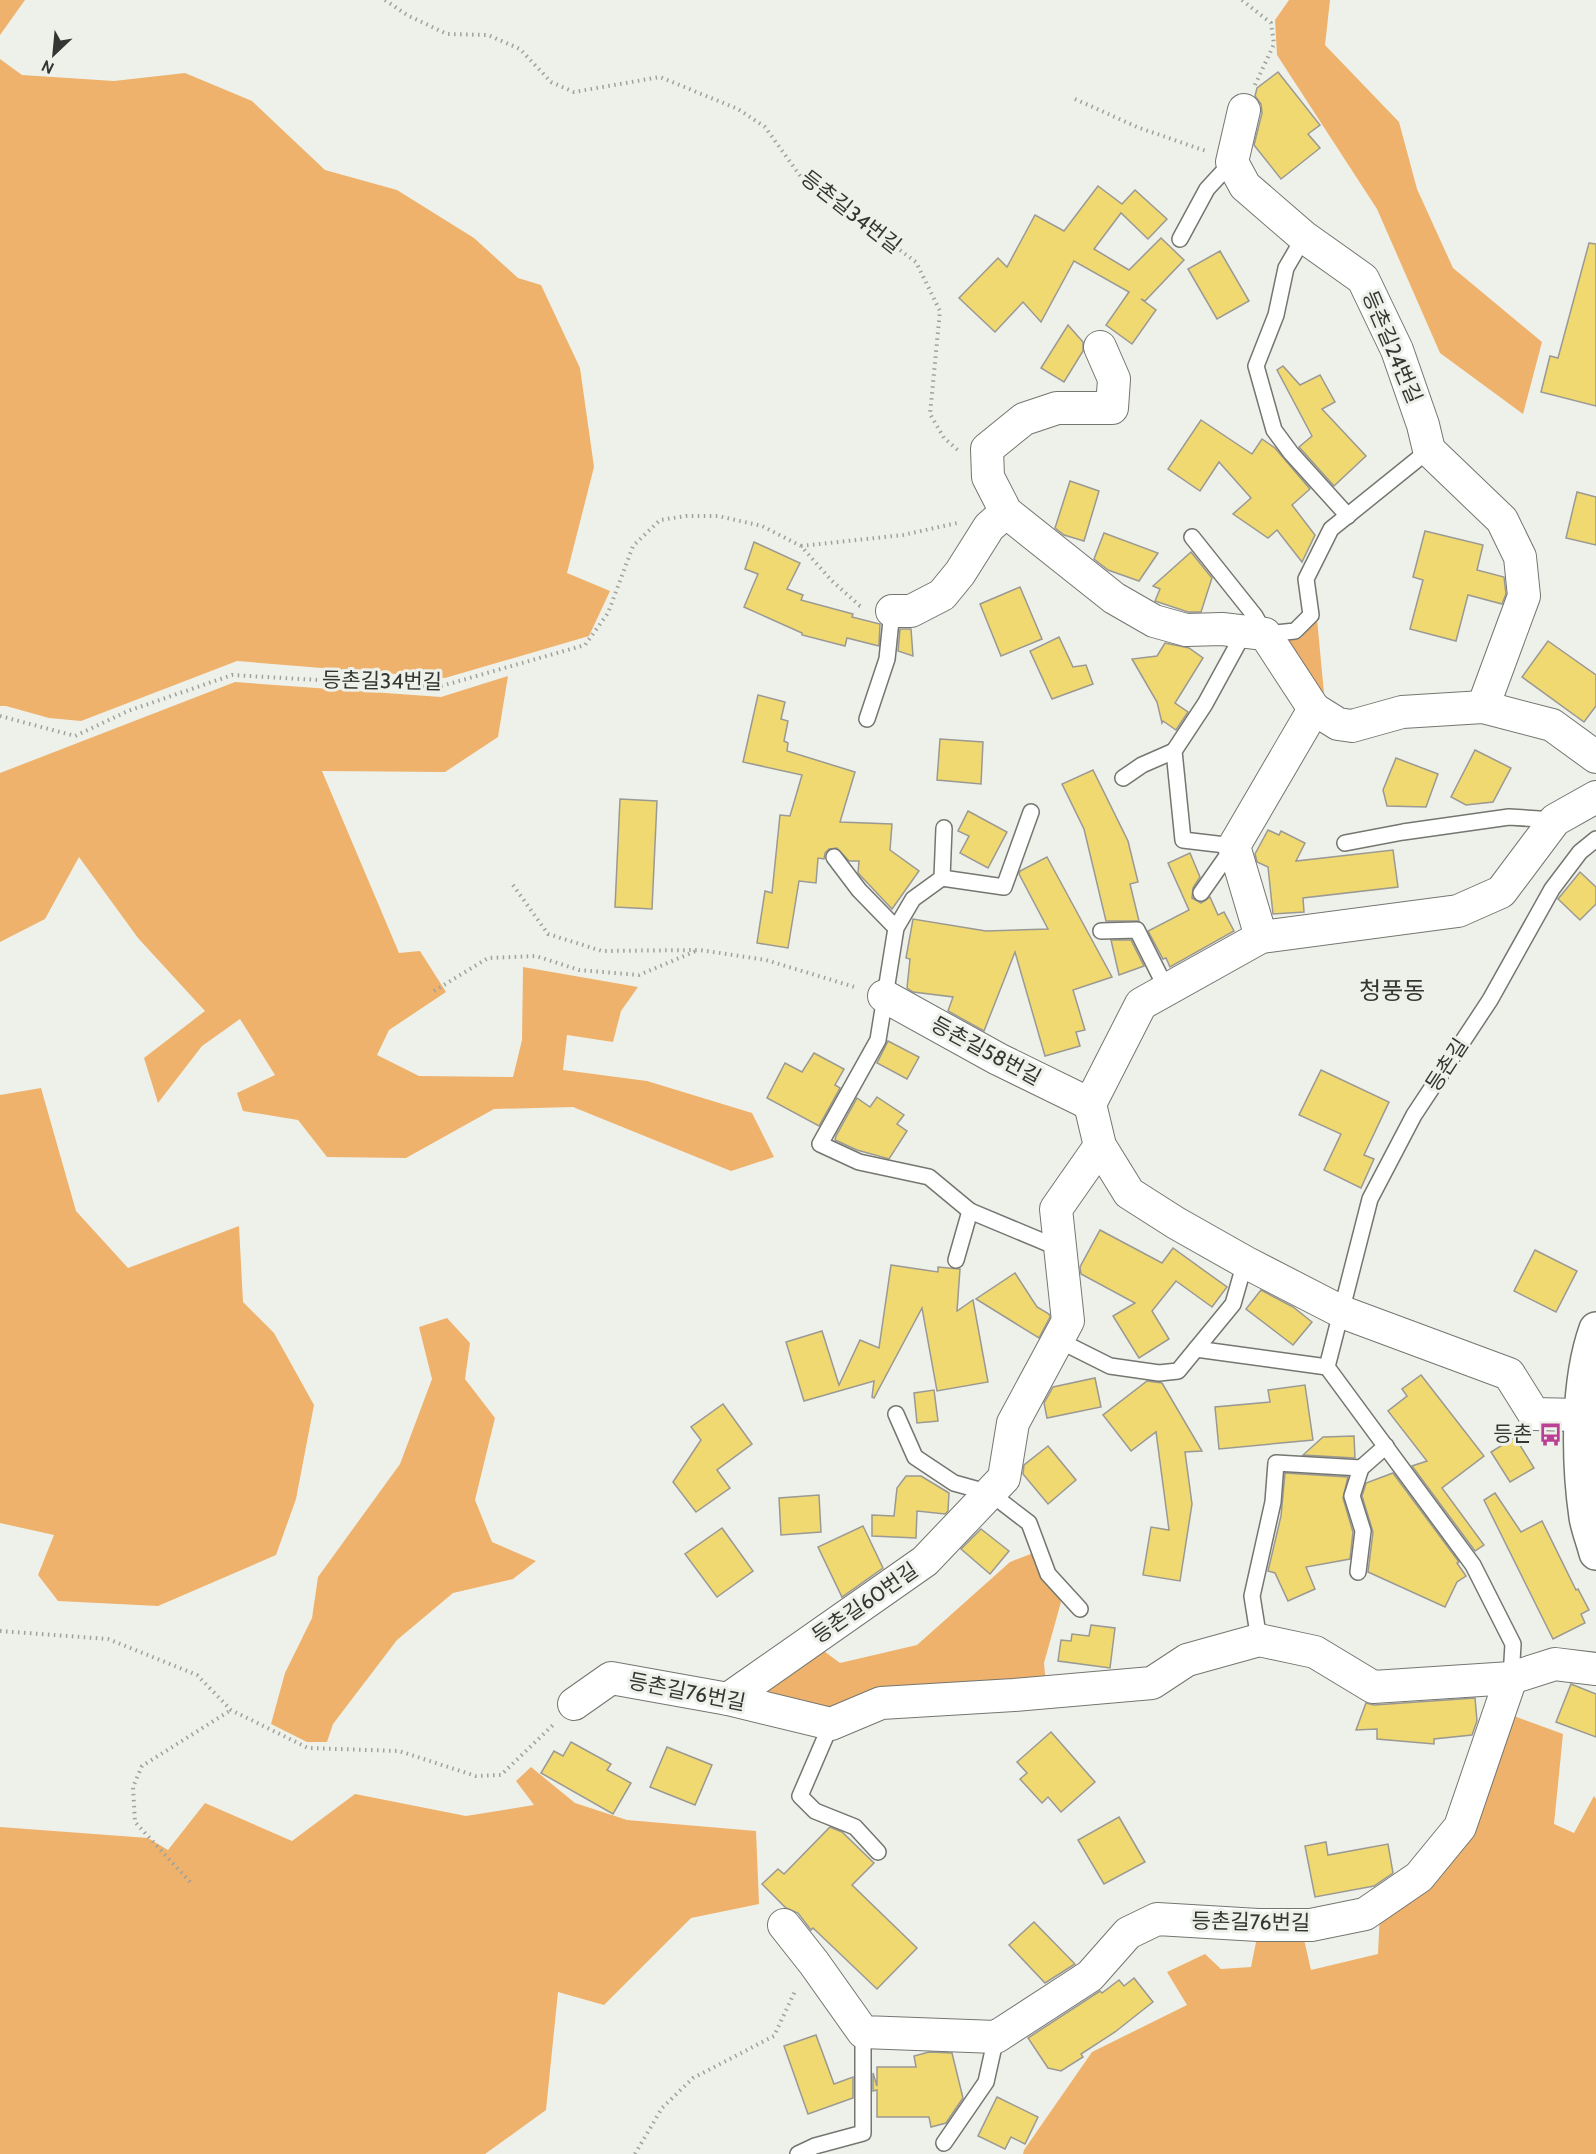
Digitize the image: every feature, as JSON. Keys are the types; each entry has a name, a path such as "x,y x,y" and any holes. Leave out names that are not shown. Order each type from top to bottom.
{"street":[{"path":"1232,162 1244,110"},
{"name":"등촌길24번길","path":"1232,162 1245,186 1304,237 1363,279 1397,350 1423,425 1429,450"},
{"path":"1100,348 1114,379 1112,408 1057,408 1024,419 987,449 988,477 1006,512 1114,598 1154,621 1186,630 1222,629 1265,634 1314,709 1338,724 1352,726 1402,712 1483,707 1552,725 1596,757"},
{"path":"1429,450 1502,520 1520,557 1524,596 1483,707"},
{"path":"891,611 911,611 942,595 960,573 989,527 1006,512"},
{"path":"1261,937 1234,846 1314,709"},
{"path":"1580,1415 1534,1414 1509,1374 1342,1312 1176,1223 1129,1193 1101,1146 1090,1104 1142,1005 1261,937 1458,911 1500,892 1555,820 1596,797"},
{"name":"등촌길58번길","path":"884,996 998,1059 1090,1104"},
{"name":"등촌길60번길","path":"728,1699 925,1561 1004,1478 1013,1423 1068,1321 1056,1209 1101,1146"},
{"path":"1596,1329 1589,1354 1580,1415 1586,1519 1596,1553"},
{"path":"831,1724 880,1703 1014,1695 1152,1683 1187,1660 1259,1640 1315,1652 1373,1687 1511,1678 1555,1664 1596,1669"},
{"name":"등촌길76번길","path":"574,1704 611,1678 728,1699 831,1724"},
{"name":"등촌길76번길","path":"996,2037 1090,1976 1128,1932 1157,1919 1258,1925 1311,1925 1365,1914 1419,1877 1460,1827 1511,1678"},
{"path":"784,1925 814,1963 862,2032 996,2037"}],"lane":[{"path":"1180,239 1207,189 1232,162"},
{"path":"1304,237 1286,268 1276,315 1256,366 1274,430 1291,453 1348,516"},
{"path":"1123,777 1142,765 1174,751 1205,704 1240,640 1265,634 1295,631 1311,615 1306,579 1331,529 1429,450"},
{"path":"1192,537 1255,616 1265,634"},
{"path":"867,719 887,658 891,611"},
{"path":"1174,751 1183,840 1234,846 1201,893"},
{"path":"1031,813 1005,887 942,878 913,899 896,928 878,1040 820,1144 859,1162 929,1178 970,1211 1061,1250"},
{"path":"1345,843 1509,817 1555,820"},
{"path":"942,878 944,828"},
{"name":"등촌길","path":"1342,1312 1370,1199 1414,1116 1490,1000 1552,889 1580,852 1596,839"},
{"path":"834,857 859,890 896,928"},
{"path":"1101,931 1137,930 1167,990"},
{"path":"956,1260 970,1211"},
{"path":"1058,1341 1110,1366 1159,1373 1178,1371 1233,1304 1245,1262"},
{"path":"1196,1348 1327,1367 1342,1312"},
{"name":"등촌길76번길","path":"1327,1367 1473,1565 1512,1644 1511,1678"},
{"path":"896,1414 915,1457 954,1483 990,1493 1029,1523 1048,1574 1080,1609"},
{"path":"1358,1572 1364,1531 1352,1496 1361,1468 1386,1446"},
{"path":"1259,1640 1252,1596 1273,1502 1276,1463 1361,1468"},
{"path":"831,1724 800,1796 815,1811 855,1827 878,1852"},
{"path":"798,2154 815,2146 863,2133 862,2032"},
{"path":"944,2143 986,2082 996,2037"}],"path":[{"name":"등촌길34번길","path":"385,0 407,15 447,34 488,35 520,49 551,82 574,92 660,77 738,109 765,127 801,177 916,262 940,311 930,414 944,438 988,477"},
{"path":"1242,0 1271,22 1274,44 1244,110"},
{"path":"1075,99 1137,127 1195,146 1232,162"},
{"name":"등촌길34번길","path":"1,715 75,736 128,711 232,675 438,687 585,645 608,613 633,546 660,520 686,516 718,516 762,526 801,546 831,580 860,606 891,611"},
{"path":"801,546 903,535 960,522"},
{"path":"513,885 548,934 603,951 700,950 766,960 884,996"},
{"path":"434,991 488,958 536,956 579,970 639,975 700,950"},
{"path":"0,1631 108,1639 197,1675 231,1710 308,1748 399,1751 476,1776 501,1775 574,1704"},
{"path":"190,1882 135,1822 133,1787 142,1766 231,1710"},
{"path":"635,2154 662,2108 693,2078 774,2036 795,1991 814,1963"}],"shaded area":[{"path":"0,0 25,0 0,35"},
{"path":"1289,0 1330,0 1325,45 1399,122 1417,189 1453,268 1542,342 1523,414 1440,353 1377,209 1277,55 1275,20"},
{"path":"0,59 22,75 114,81 185,73 252,101 325,170 397,190 474,238 518,278 541,285 580,368 594,467 567,573 610,591 589,636 445,678 237,661 81,721 49,718 0,706"},
{"path":"1317,619 1325,704 1280,640 1301,638"},
{"path":"508,676 498,737 445,772 322,771 399,953 420,951 446,992 389,1030 377,1055 419,1076 513,1077 522,1040 523,967 638,987 621,1011 613,1042 567,1035 563,1070 647,1081 752,1113 774,1157 731,1171 573,1107 494,1109 406,1158 327,1157 298,1120 243,1111 237,1093 275,1075 240,1019 202,1046 158,1103 144,1058 205,1011 138,938 79,857 45,919 0,942 0,773 235,682 441,697"},
{"path":"41,1088 76,1211 128,1268 239,1226 243,1302 274,1333 314,1405 296,1499 276,1555 158,1606 58,1601 38,1575 54,1535 0,1523 0,1095"},
{"path":"447,1318 470,1343 465,1379 495,1418 475,1500 492,1542 536,1561 513,1579 453,1593 397,1640 333,1724 327,1742 307,1742 271,1724 285,1673 312,1618 318,1577 400,1464 432,1379 419,1327"},
{"path":"1033,1553 1061,1602 1044,1663 1046,1684 828,1714 749,1693 820,1648 840,1663 917,1645 1010,1562"},
{"path":"1514,1716 1563,1734 1554,1824 1574,1833 1594,1796 1596,1799 1596,2154 1023,2154 1092,2052 1187,2005 1167,1972 1205,1954 1221,1969 1251,1967 1257,1937 1303,1935 1311,1970 1378,1954 1380,1911 1427,1882"},
{"path":"531,1767 575,1803 627,1820 756,1831 759,1904 691,1918 604,2005 558,1992 546,2110 485,2154 0,2154 0,1827 148,1838 168,1850 205,1803 292,1841 355,1794 466,1816 534,1805 516,1781"}],"building":[{"path":"1278,72 1320,125 1308,134 1320,148 1281,179 1254,145 1262,113 1261,104 1255,96 1257,88"},
{"path":"1098,186 1122,204 1135,190 1167,219 1148,239 1121,213 1094,249 1129,270 1161,238 1184,260 1145,301 1141,299 1156,310 1132,344 1106,325 1129,292 1074,261 1041,322 1023,302 995,332 959,298 998,258 1007,267 1035,215 1064,231"},
{"path":"1589,243 1596,244 1596,406 1541,392 1550,356 1558,358"},
{"path":"1220,251 1249,301 1217,319 1188,269"},
{"path":"1068,325 1083,342 1083,351 1064,382 1041,368"},
{"path":"1283,366 1300,385 1320,375 1335,402 1322,409 1366,456 1334,486 1299,447 1312,436 1277,370"},
{"path":"1201,420 1252,454 1262,439 1275,448 1310,489 1292,505 1315,535 1302,562 1277,530 1268,538 1233,514 1251,498 1219,462 1200,491 1168,469"},
{"path":"1070,481 1099,491 1084,541 1064,535 1055,528"},
{"path":"1577,492 1596,497 1596,545 1566,538"},
{"path":"1425,531 1483,545 1477,570 1504,577 1506,594 1502,604 1468,595 1456,641 1410,629 1423,580 1413,577"},
{"path":"1104,533 1158,553 1139,581 1108,570 1094,559"},
{"path":"754,542 800,563 787,589 803,595 801,600 880,624 879,646 847,638 845,646 802,635 802,633 744,607 758,574 745,569"},
{"path":"1191,552 1212,578 1201,612 1188,612 1155,601 1160,589 1153,586"},
{"path":"1020,587 1042,639 1001,656 980,604"},
{"path":"900,629 911,629 913,656 898,651"},
{"path":"1059,637 1073,667 1086,665 1093,684 1052,699 1030,651"},
{"path":"1548,641 1596,675 1596,706 1584,722 1522,677"},
{"path":"1165,643 1189,648 1203,658 1175,703 1188,712 1176,730 1163,721 1162,723 1157,702 1132,659 1157,656"},
{"path":"758,695 785,702 781,719 788,721 784,741 788,743 787,751 855,772 840,822 892,824 890,850 919,871 892,909 858,873 859,861 849,861 837,848 829,849 824,859 818,858 816,883 799,881 788,948 757,943 765,891 772,893 780,815 790,816 802,775 743,762"},
{"path":"940,739 983,742 981,784 937,780"},
{"path":"1475,750 1511,768 1493,802 1466,805 1451,797"},
{"path":"1396,758 1438,774 1426,807 1387,806 1383,790"},
{"path":"1093,770 1128,841 1138,882 1130,884 1139,921 1106,921 1084,829 1062,784"},
{"path":"620,799 657,801 652,909 615,907"},
{"path":"968,811 1007,832 988,868 960,853 969,836 958,831"},
{"path":"1268,830 1279,835 1281,831 1305,843 1296,861 1393,850 1398,887 1303,898 1304,912 1273,914 1268,867 1257,862 1255,854"},
{"path":"1190,853 1200,877 1193,888 1192,898 1201,903 1210,897 1218,915 1224,912 1234,931 1170,967 1166,958 1163,959 1148,931 1189,910 1168,863"},
{"path":"1047,857 1112,977 1073,990 1085,1030 1076,1032 1080,1046 1045,1056 1015,952 984,1031 948,1011 953,997 913,992 907,988 910,959 906,958 913,919 986,931 1048,929 1019,874 1020,871"},
{"path":"1580,872 1596,887 1596,904 1580,920 1558,899"},
{"path":"1111,940 1131,940 1144,966 1119,975"},
{"path":"888,1041 919,1057 907,1079 877,1063"},
{"path":"814,1053 844,1069 835,1085 840,1088 819,1126 767,1098 785,1063 802,1072"},
{"path":"1321,1070 1389,1102 1364,1155 1374,1159 1361,1188 1324,1170 1341,1134 1299,1115"},
{"path":"877,1097 904,1115 897,1124 907,1131 889,1159 857,1150 835,1140 857,1098 870,1107"},
{"path":"1100,1230 1162,1263 1173,1248 1227,1287 1212,1307 1176,1281 1152,1311 1169,1339 1139,1358 1113,1316 1135,1303 1081,1274 1080,1267"},
{"path":"1535,1250 1577,1271 1556,1312 1514,1291"},
{"path":"891,1265 938,1272 938,1267 960,1269 957,1311 973,1300 988,1382 937,1391 922,1308 874,1398 872,1397 874,1381 804,1401 786,1342 822,1331 839,1385 860,1340 879,1348"},
{"path":"1015,1273 1037,1307 1049,1314 1050,1317 1039,1338 976,1299"},
{"path":"1261,1290 1293,1307 1312,1322 1293,1345 1246,1309"},
{"path":"1421,1375 1484,1456 1442,1488 1484,1545 1475,1551 1412,1466 1427,1461 1388,1411 1407,1396 1402,1389"},
{"path":"1095,1378 1101,1407 1047,1418 1044,1403 1053,1387"},
{"path":"1147,1381 1162,1383 1202,1451 1185,1452 1192,1504 1180,1581 1143,1575 1151,1527 1169,1530 1156,1432 1131,1451 1103,1415"},
{"path":"1305,1385 1313,1440 1219,1449 1215,1407 1270,1402 1268,1390"},
{"path":"934,1390 938,1421 917,1423 914,1393"},
{"path":"723,1404 752,1444 717,1470 730,1488 696,1512 673,1482 701,1440 691,1427"},
{"path":"1354,1436 1355,1458 1303,1455 1323,1437"},
{"path":"1515,1437 1534,1468 1510,1482 1491,1452"},
{"path":"1048,1446 1076,1480 1048,1504 1023,1474 1024,1465"},
{"path":"1285,1473 1348,1477 1343,1498 1353,1532 1350,1559 1306,1567 1315,1589 1288,1601 1275,1573 1268,1571 1281,1516"},
{"path":"1393,1473 1459,1562 1457,1563 1466,1576 1457,1582 1445,1607 1368,1572 1373,1532 1362,1496 1366,1483"},
{"path":"906,1476 921,1476 949,1493 948,1511 945,1514 917,1511 916,1538 872,1536 872,1515 894,1516 897,1488"},
{"path":"1495,1493 1521,1532 1542,1521 1576,1590 1578,1589 1589,1610 1581,1614 1585,1623 1553,1639 1484,1500"},
{"path":"819,1495 821,1532 781,1535 779,1498"},
{"path":"863,1526 883,1568 842,1597 818,1547"},
{"path":"722,1528 753,1571 717,1597 685,1554"},
{"path":"981,1529 1009,1551 990,1574 961,1549"},
{"path":"1091,1625 1115,1628 1110,1668 1058,1661 1061,1640 1071,1641 1072,1634 1089,1636"},
{"path":"1571,1684 1596,1694 1596,1737 1556,1722"},
{"path":"1475,1698 1477,1721 1472,1735 1434,1739 1434,1744 1377,1739 1377,1729 1356,1730 1366,1703 1374,1705"},
{"path":"1051,1732 1095,1782 1061,1812 1048,1797 1042,1803 1020,1779 1027,1773 1017,1762"},
{"path":"571,1742 611,1764 607,1770 631,1783 613,1814 541,1773 554,1751 563,1756"},
{"path":"667,1747 712,1765 695,1805 650,1787"},
{"path":"1119,1817 1145,1862 1104,1884 1078,1840"},
{"path":"830,1827 842,1832 874,1863 852,1885 917,1948 877,1989 813,1928 811,1930 798,1913 786,1908 762,1884 778,1869 784,1874"},
{"path":"1326,1842 1328,1855 1388,1844 1393,1873 1374,1886 1315,1897 1305,1846"},
{"path":"1034,1922 1075,1964 1045,1983 1009,1945"},
{"path":"1134,1978 1153,2002 1115,2032 1081,2054 1083,2057 1061,2071 1048,2068 1028,2038 1100,1991 1102,1993 1119,1980 1124,1986"},
{"path":"816,2035 834,2084 853,2077 853,2098 808,2114 784,2046"},
{"path":"929,2052 952,2053 963,2098 946,2123 931,2127 929,2117 877,2117 877,2090 873,2091 873,2073 877,2086 877,2067 916,2067 914,2056"},
{"path":"997,2097 1038,2117 1025,2144 1011,2137 1005,2149 978,2136"}],"place":[{"name":"등촌","path":"1550,1434"}],"district":[{"name":"청풍동","path":"1392,991"}]}
